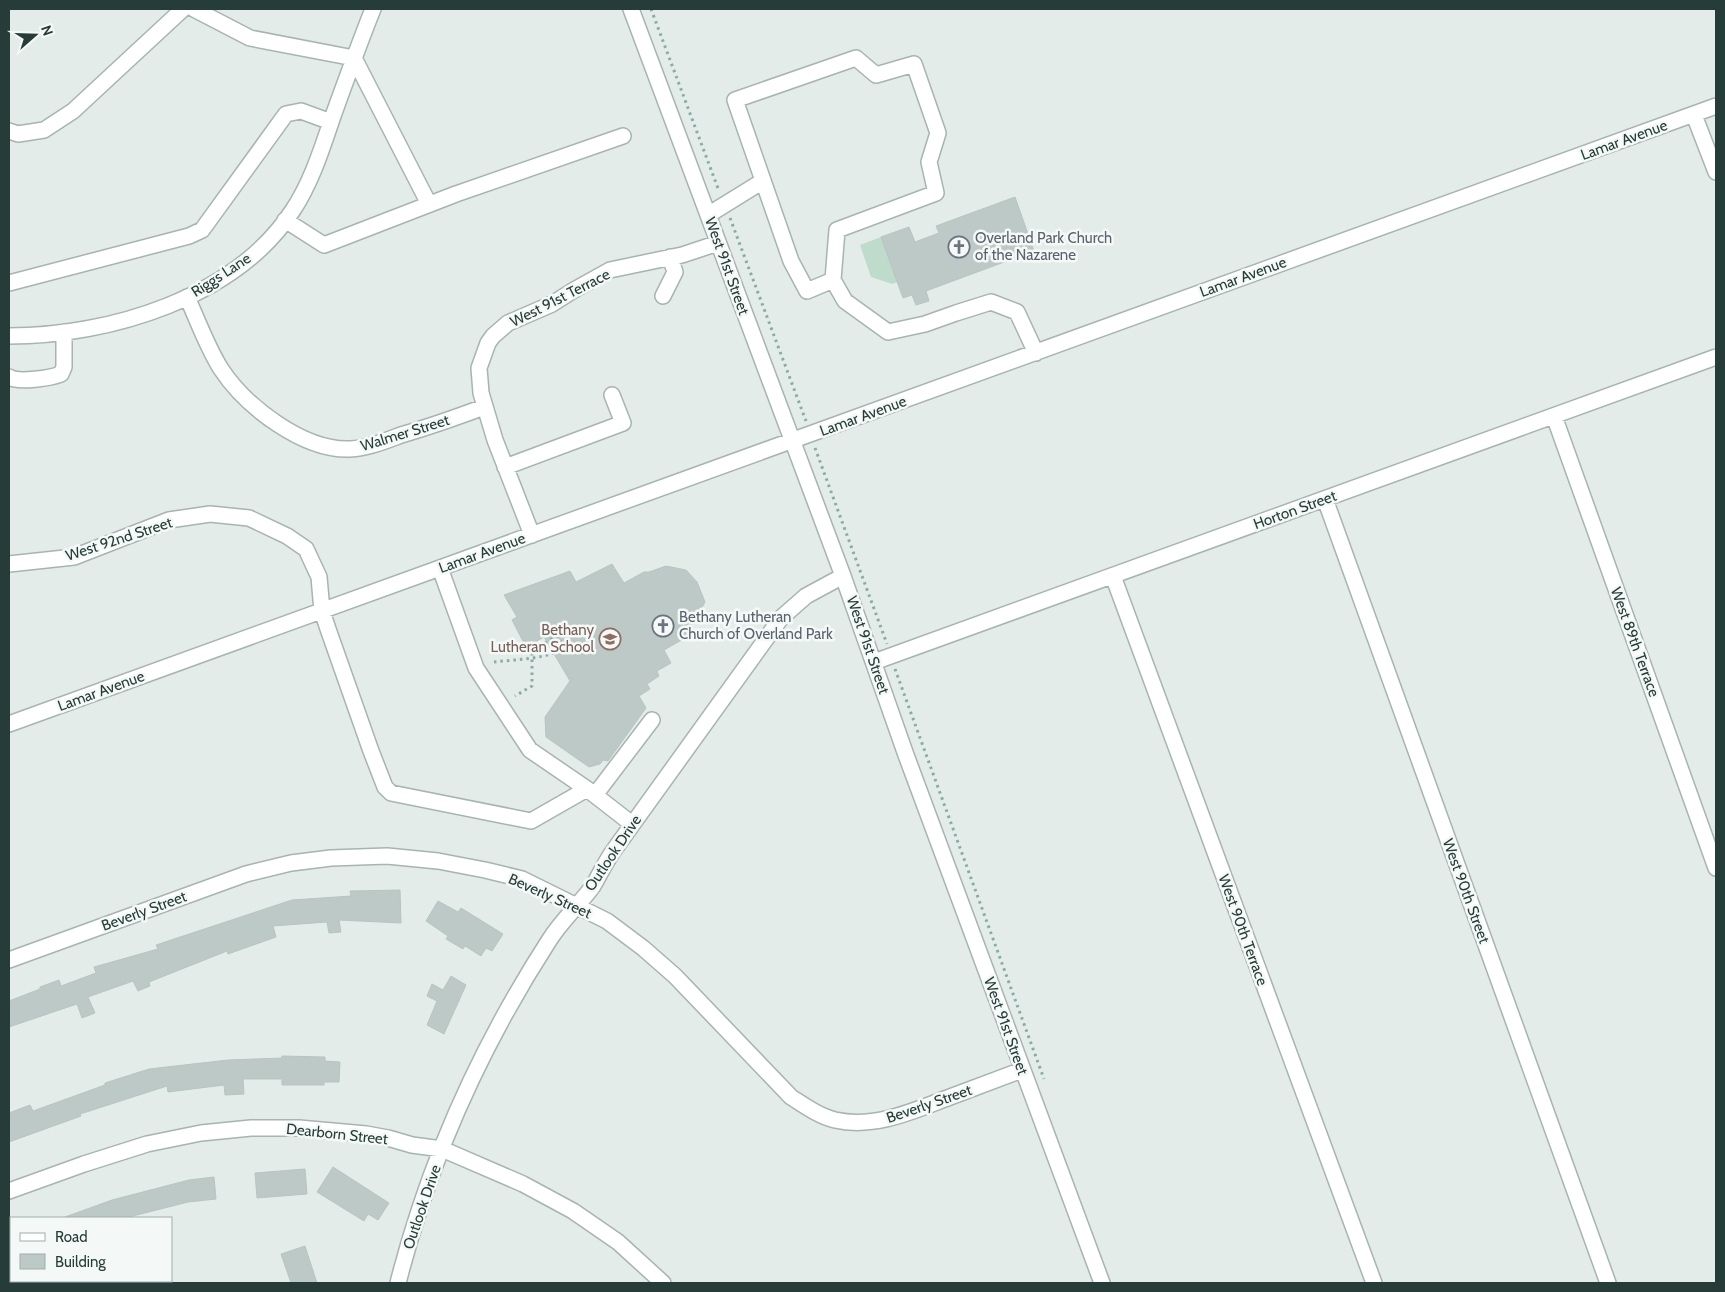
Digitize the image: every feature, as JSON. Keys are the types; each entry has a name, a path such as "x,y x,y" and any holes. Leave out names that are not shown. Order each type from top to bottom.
{"street":[{"path":"9,131 18,134 44,130 73,111 183,9"},
{"path":"194,9 250,38 354,58 429,204"},
{"name":"Riggs Lane","path":"9,336 29,336 82,330 127,320 187,297 216,282 246,262 271,239 293,210 312,174 373,9"},
{"name":"West 91st Street","path":"633,10 843,576 1099,1283"},
{"path":"833,280 807,291 792,261 734,100 856,58 876,75 914,64 938,133 930,162 936,193 837,230 833,280 845,301 888,332 925,324 956,312 991,302 1017,312 1036,353"},
{"name":"Lamar Avenue","path":"9,724 1716,106"},
{"path":"9,283 189,236 202,230 286,114 301,111 331,122"},
{"path":"1694,115 1716,172"},
{"path":"285,220 324,244 429,204 623,136"},
{"path":"708,215 763,181"},
{"name":"West 91st Terrace","path":"532,535 484,407 478,380 479,368 492,336 508,323 552,304 610,270 682,255 718,243"},
{"path":"663,296 675,272 670,257"},
{"name":"Walmer Street","path":"187,297 215,358 230,380 256,408 279,425 312,442 335,448 360,448 484,407"},
{"path":"9,377 19,380 55,377 61,374 64,367 64,332"},
{"name":"Horton Street","path":"874,662 1716,357"},
{"path":"505,467 623,423 612,395"},
{"name":"West 89th Terrace","path":"1554,416 1716,868"},
{"name":"West 90th Street","path":"1325,499 1608,1283"},
{"name":"West 92nd Street","path":"9,564 74,557 169,520 210,514 250,518 287,536 306,549 320,577 322,611 385,788 391,793 531,821 591,792"},
{"path":"440,568 476,668 530,750 591,792 632,824"},
{"name":"Outlook Drive","path":"398,1283 426,1193 461,1104 488,1046 552,936 592,886 603,866 632,824 781,618 806,596 843,576"},
{"name":"West 90th Terrace","path":"1113,576 1374,1283"},
{"path":"591,792 652,720"},
{"name":"Beverly Street","path":"9,960 246,874 291,863 331,858 387,856 438,861 485,870 522,880 606,921 643,948 675,976 791,1097 812,1111 835,1120 860,1123 883,1121 1022,1070"},
{"name":"Dearborn Street","path":"9,1191 147,1144 201,1133 251,1128 299,1128 366,1134 412,1145 442,1149 523,1184 574,1211 618,1242 663,1283"}],"path":[{"path":"494,662 532,657 552,655 564,648 557,636 532,651 532,657 532,686 515,696"}],"green space":[{"path":"881,237 898,282 892,284 871,277 860,245"}],"building":[{"name":"Overland Park Church of the Nazarene","path":"1015,197 1034,251 926,291 929,301 916,305 912,295 903,298 881,237 909,227 915,242 939,233 936,226"},
{"path":"612,564 624,583 644,572 666,566 686,570 697,582 705,602 685,638 664,650 671,663 657,671 659,676 647,684 650,689 639,696 646,708 608,761 603,760 600,764 589,767 546,737 545,717 570,681 544,637 526,647 512,620 517,617 504,595 570,571 576,582"},
{"path":"400,890 401,923 339,920 341,932 329,933 327,922 273,926 276,937 228,954 227,951 149,982 150,986 138,991 133,981 88,997 95,1013 82,1018 77,1004 9,1027 9,1001 59,980 61,986 96,973 94,967 158,949 156,945 292,900 351,896 350,891"},
{"path":"438,901 458,912 461,908 503,934 492,951 486,948 481,956 465,946 463,949 446,939 448,936 426,921"},
{"path":"451,976 466,985 444,1034 427,1025 437,1001 427,996 432,984 443,990"},
{"path":"282,1056 325,1057 325,1061 340,1062 339,1082 324,1082 324,1085 282,1085 282,1079 243,1079 244,1094 225,1095 224,1085 168,1092 167,1086 80,1114 81,1116 9,1142 9,1113 30,1105 33,1111 105,1085 105,1083 149,1069 228,1060 282,1058"},
{"path":"333,1167 389,1203 378,1220 368,1214 364,1221 317,1192"},
{"path":"305,1169 307,1194 257,1198 255,1173"},
{"path":"214,1177 216,1199 188,1202 129,1217 65,1217 112,1200 189,1180"},
{"path":"305,1246 317,1283 291,1283 281,1254"}],"place":[{"name":"Overland Park Church of the Nazarene","path":"959,247"},
{"name":"Bethany Lutheran Church of Overland Park","path":"663,626"},
{"name":"Bethany Lutheran School","path":"610,639"}]}
